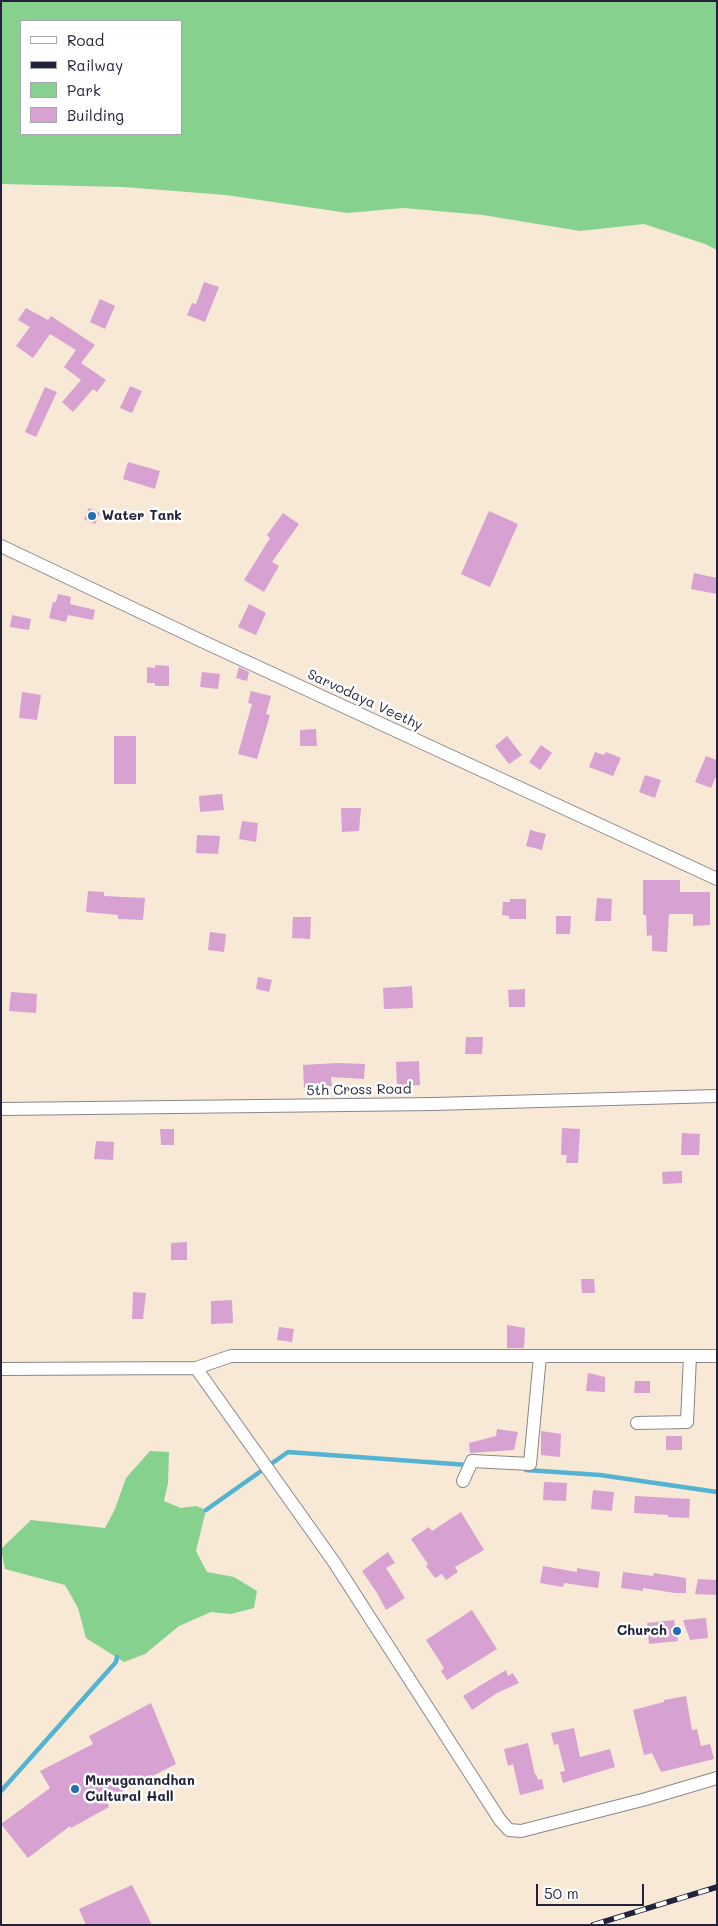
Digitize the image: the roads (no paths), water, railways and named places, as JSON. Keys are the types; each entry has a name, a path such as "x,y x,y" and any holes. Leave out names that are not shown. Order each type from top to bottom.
{"street":[{"name":"Sarvodaya Veethy","path":"1,546 717,879"},
{"name":"5th Cross Road","path":"1,1109 434,1104 717,1096"},
{"path":"1,1369 196,1368 231,1356 717,1356"},
{"path":"463,1481 472,1461 530,1464 540,1356"},
{"path":"637,1424 687,1422 690,1356"},
{"path":"196,1368 334,1562 500,1820 509,1830 521,1831 646,1799 717,1778"}],"waterway":[{"path":"206,1510 288,1452 468,1465"},
{"path":"526,1470 600,1475 717,1492"},
{"path":"1,1791 116,1662 117,1657"}],"railway":[{"path":"593,1925 717,1887"}],"place":[{"name":"Water Tank","path":"92,516"},
{"name":"Church","path":"677,1631"},
{"name":"Muruganandhan Cultural Hall","path":"75,1789"}]}
